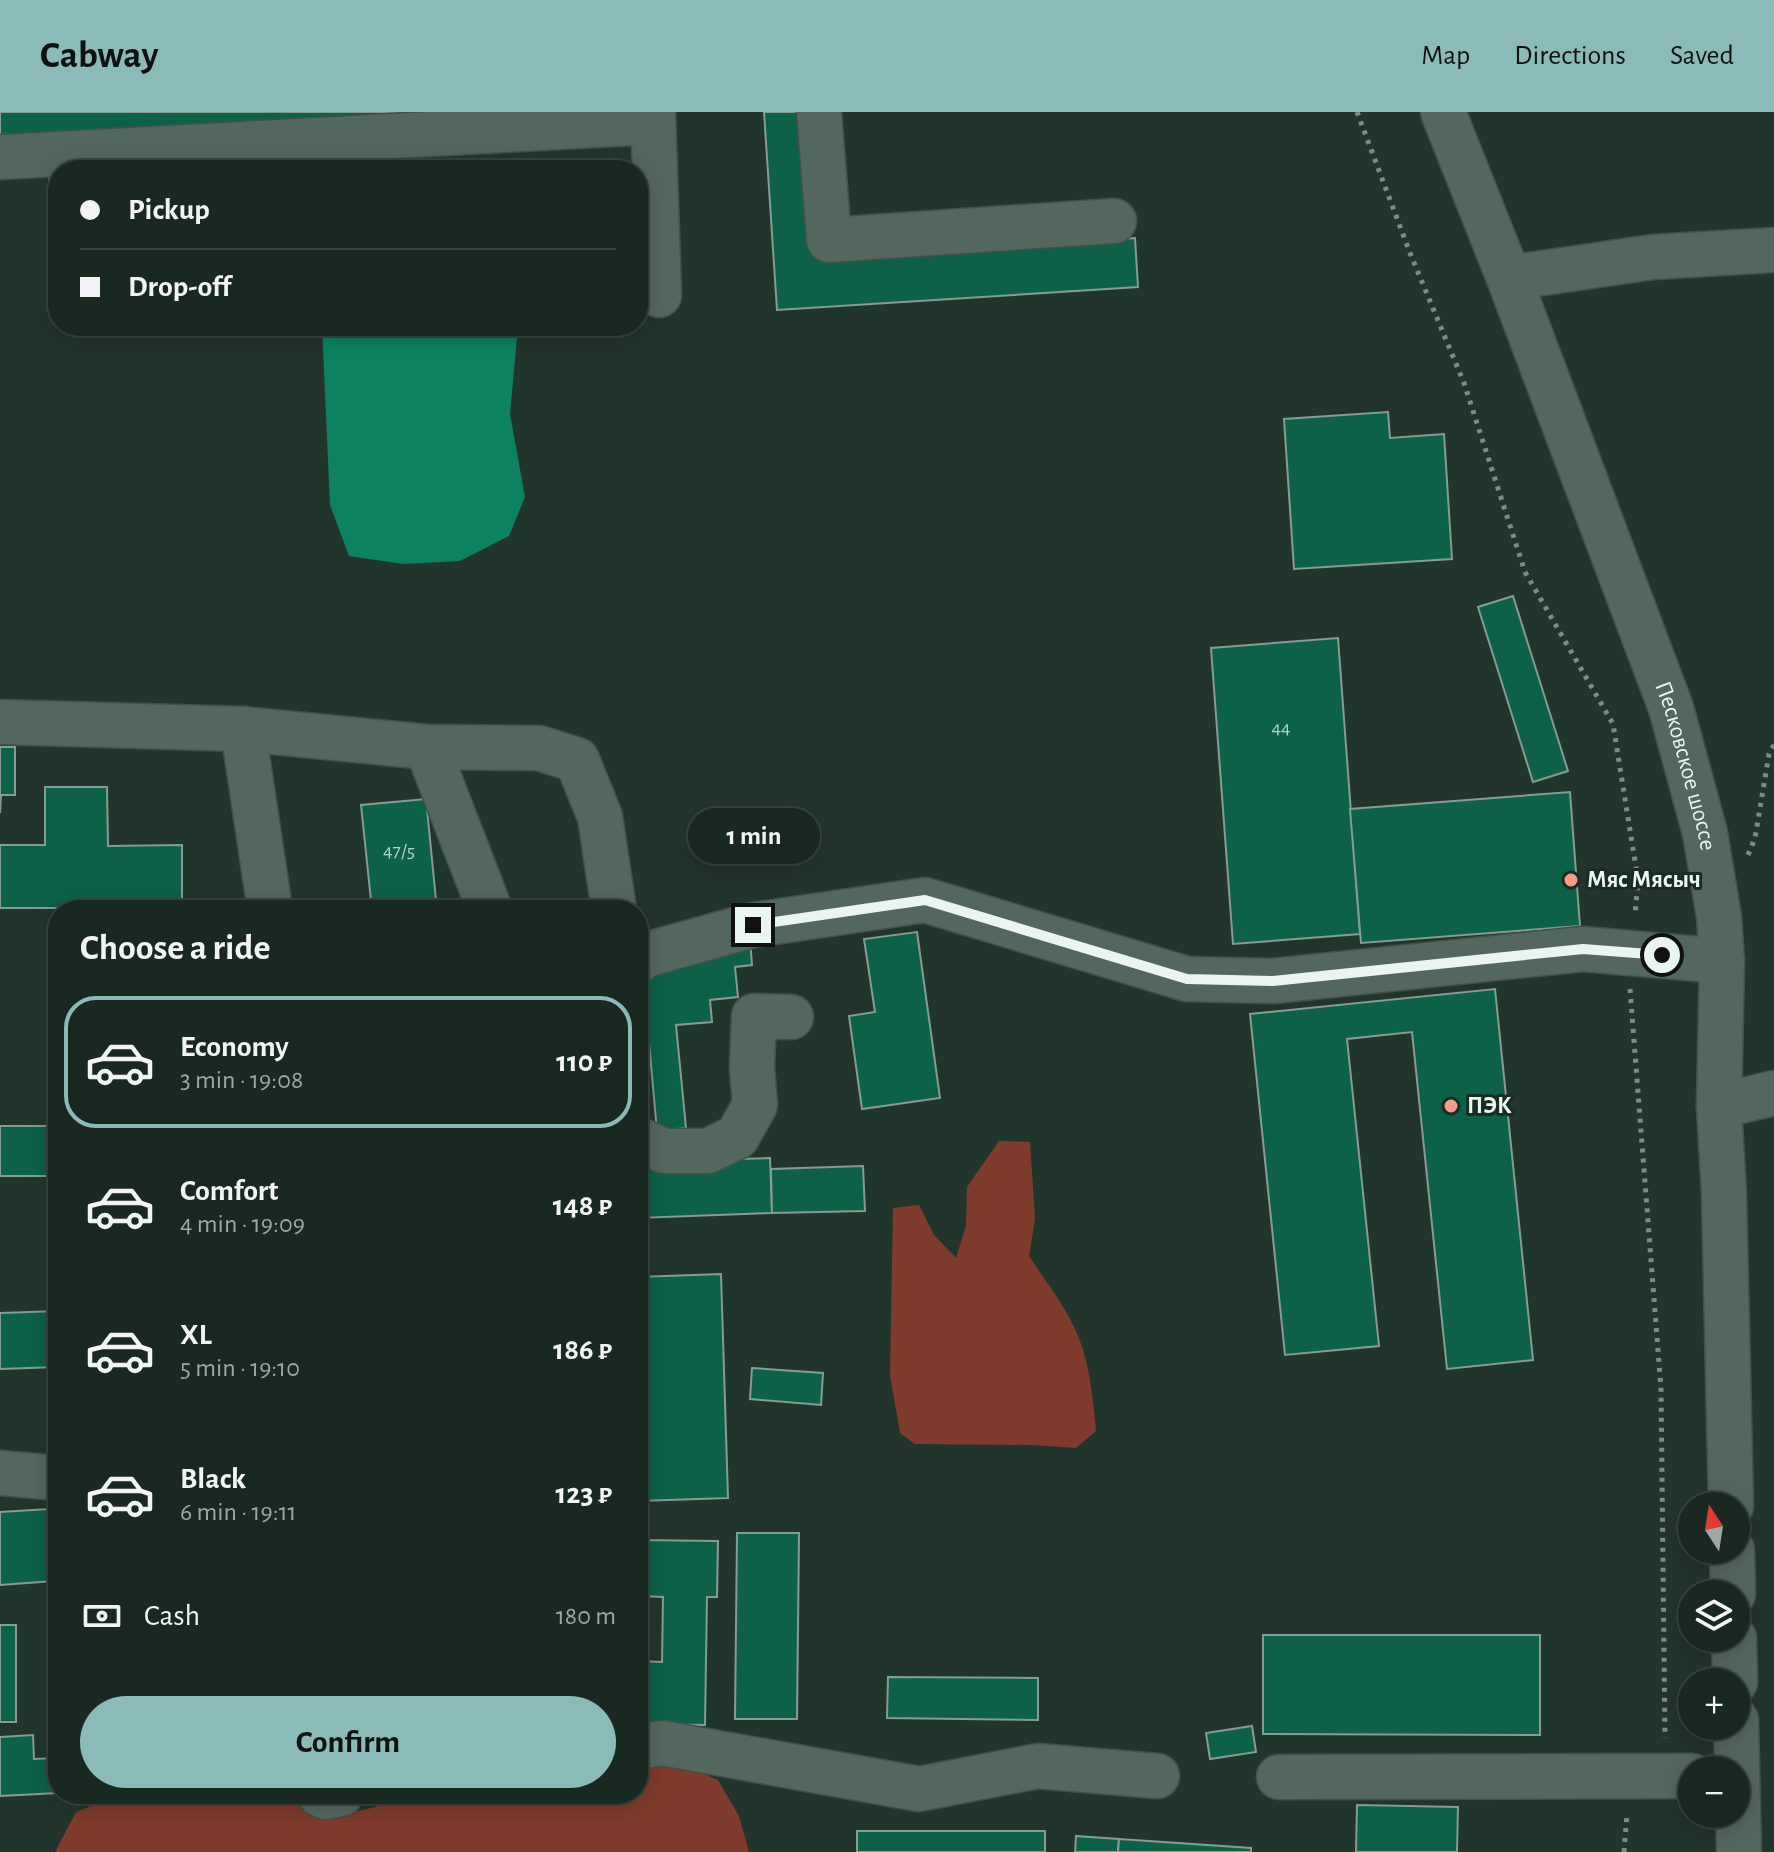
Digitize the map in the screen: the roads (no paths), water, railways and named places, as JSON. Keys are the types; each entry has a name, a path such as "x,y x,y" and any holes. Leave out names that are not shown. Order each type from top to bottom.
{"street":[{"path":"819,112 829,240 1114,221"},
{"name":"Песковское шоссе","path":"1443,112 1671,708 1705,833 1719,917 1722,961 1719,1106 1731,1492"},
{"path":"0,157 653,117 659,295"},
{"path":"1509,278 1653,257 1765,258"},
{"path":"0,722 243,729 427,747 539,748 577,760 600,817 612,900"},
{"path":"243,729 269,900"},
{"path":"427,747 486,900"},
{"path":"648,952 753,925 925,900 1187,979 1273,981 1583,949 1722,961"},
{"path":"648,1144 664,1151 708,1151 737,1137 755,1105 752,1068 754,1016 791,1017"},
{"path":"1719,1106 1774,1093"},
{"path":"0,1473 48,1477"},
{"path":"648,1745 662,1743 919,1789 1038,1766 1157,1776"},
{"path":"1279,1777 1678,1776"},
{"path":"1738,1828 1739,1852"}],"place":[{"name":"Мяс Мясыч","path":"1571,880"},
{"name":"ПЭК","path":"1451,1106"}]}
